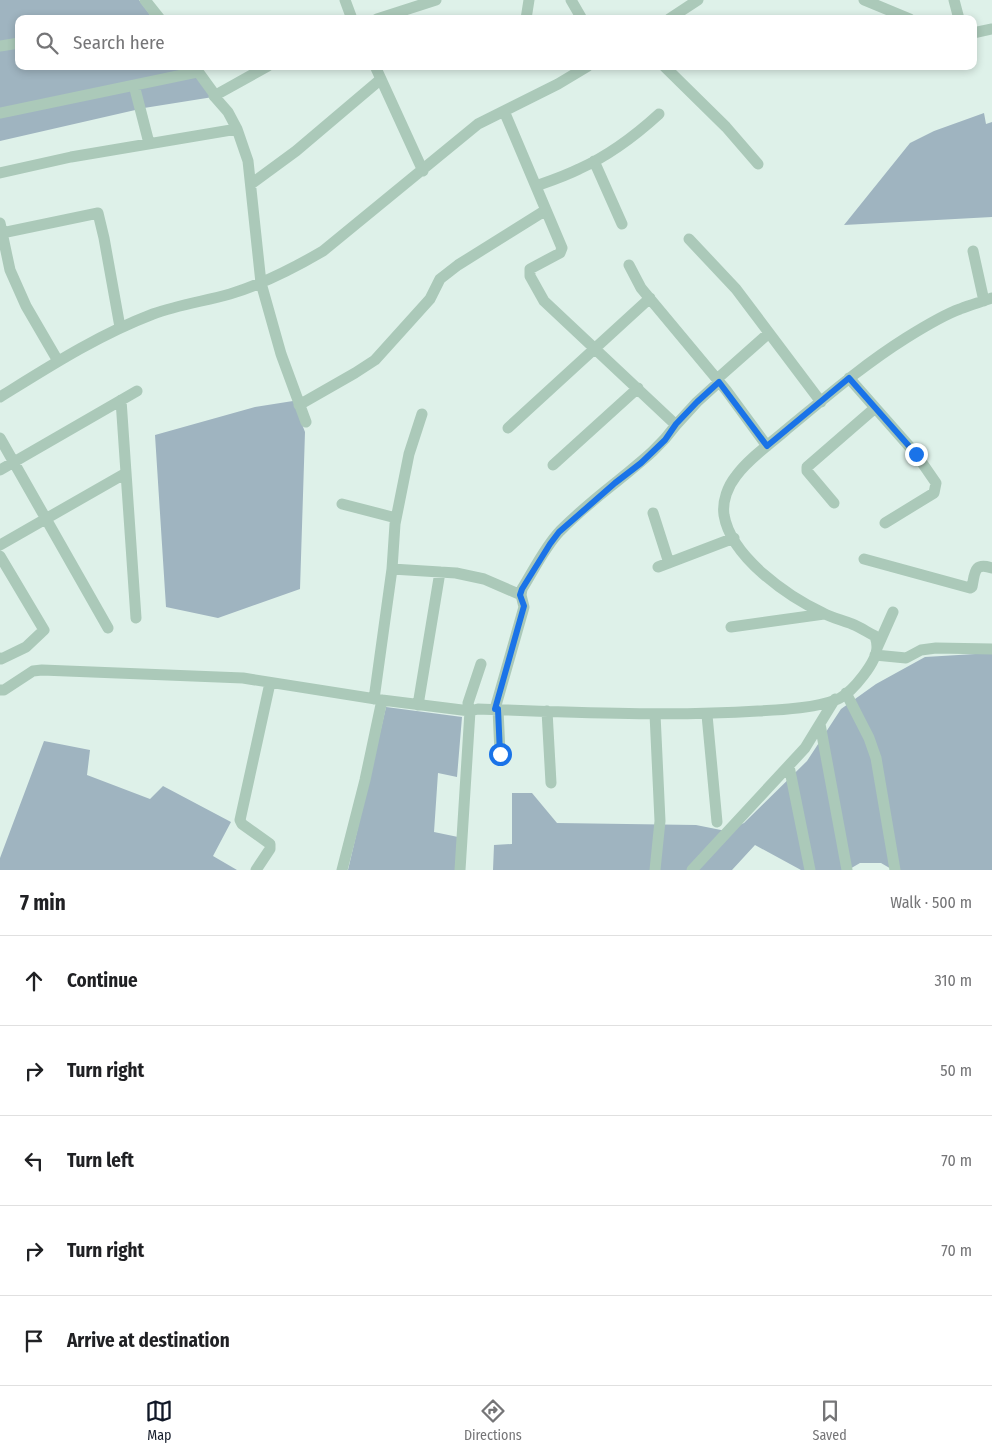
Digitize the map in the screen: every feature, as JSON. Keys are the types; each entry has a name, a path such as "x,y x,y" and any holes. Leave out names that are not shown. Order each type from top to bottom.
{"street":[{"path":"145,0 157,15"},
{"path":"345,0 351,15"},
{"path":"389,15 436,0"},
{"path":"527,15 529,0"},
{"path":"580,15 573,3 586,0"},
{"path":"675,15 698,0"},
{"path":"864,0 900,15"},
{"path":"954,0 959,15"},
{"path":"977,32 992,29"},
{"path":"0,46 15,44"},
{"path":"0,113 134,85 192,70"},
{"path":"197,70 214,96 228,112 237,128 248,160 261,283 281,354 306,422"},
{"path":"214,96 261,70"},
{"path":"377,70 423,171"},
{"path":"0,397 58,361 120,327 155,313 231,294 296,267 323,251 478,124 558,84 581,70"},
{"path":"668,70 726,126 758,164"},
{"path":"251,184 296,151 381,79"},
{"path":"134,85 149,143"},
{"path":"504,111 562,248 560,253 530,270 530,276 544,300 676,424"},
{"path":"536,186 594,161 645,128 659,114"},
{"path":"0,173 71,157 237,128"},
{"path":"594,161 622,224"},
{"path":"299,405 375,360 430,299 440,279 546,210"},
{"path":"58,361 26,306 10,270 1,228 98,213 120,327"},
{"path":"689,239 736,289 821,402"},
{"path":"876,652 875,636 851,624 824,614 789,593 764,574 741,551 728,528 724,513 727,492 737,474 767,446 849,378 907,337 958,309 988,300 974,251"},
{"path":"630,265 641,288 718,381 767,446"},
{"path":"508,428 650,298"},
{"path":"500,754 496,709 524,606 520,595 550,544 559,532 641,463 665,440 676,424 697,402 769,333"},
{"path":"849,378 916,454 936,483 934,493 885,523"},
{"path":"552,464 638,388"},
{"path":"0,470 137,390"},
{"path":"120,400 136,618"},
{"path":"834,503 807,471 807,467 875,408"},
{"path":"342,870 365,780 378,700 396,518 409,454 422,414"},
{"path":"0,438 108,628"},
{"path":"0,545 126,473"},
{"path":"342,504 396,518"},
{"path":"653,513 664,565 734,538"},
{"path":"0,556 44,630 26,647 1,660 0,658"},
{"path":"864,559 970,588 980,566 984,565 992,568"},
{"path":"392,569 440,572 484,579 520,595"},
{"path":"418,705 440,572"},
{"path":"0,690 4,690 34,671 42,670 244,678 378,700 470,712 478,709 496,709 707,715 784,710 840,698 846,693 858,682 870,666 893,612"},
{"path":"731,627 824,614"},
{"path":"876,652 906,658 921,650 936,648 992,649"},
{"path":"460,870 470,712 468,703 481,664"},
{"path":"256,870 270,849 270,844 242,824 240,820 270,683"},
{"path":"846,693 869,738 876,758 894,870"},
{"path":"692,870 806,748 835,699"},
{"path":"547,711 551,783"},
{"path":"655,714 660,821 655,870"},
{"path":"707,715 717,822"},
{"path":"820,724 848,870"},
{"path":"789,766 810,870"}],"shaded area":[{"path":"0,0 139,0 150,15 15,15 15,70 194,70 213,97 144,108 0,141"},
{"path":"984,113 986,124 992,122 992,217 844,225 910,143 934,131"},
{"path":"293,401 305,432 300,589 218,618 166,607 155,435 255,407"},
{"path":"992,653 992,870 893,870 881,863 860,863 848,870 801,870 755,845 732,870 493,870 494,845 512,844 512,793 532,793 557,823 696,825 726,831 744,823 807,761 841,709 876,684 925,657"},
{"path":"386,707 462,717 457,777 438,773 434,832 458,837 455,870 348,870"},
{"path":"44,741 90,750 87,775 150,799 163,786 231,822 213,856 237,870 0,870 0,858"}],"route":[{"path":"500,754 498,709 495,709 524,606 520,595 522,589 559,532 641,463 665,440 676,424 697,402 719,382 767,446 849,378 916,454"}]}
